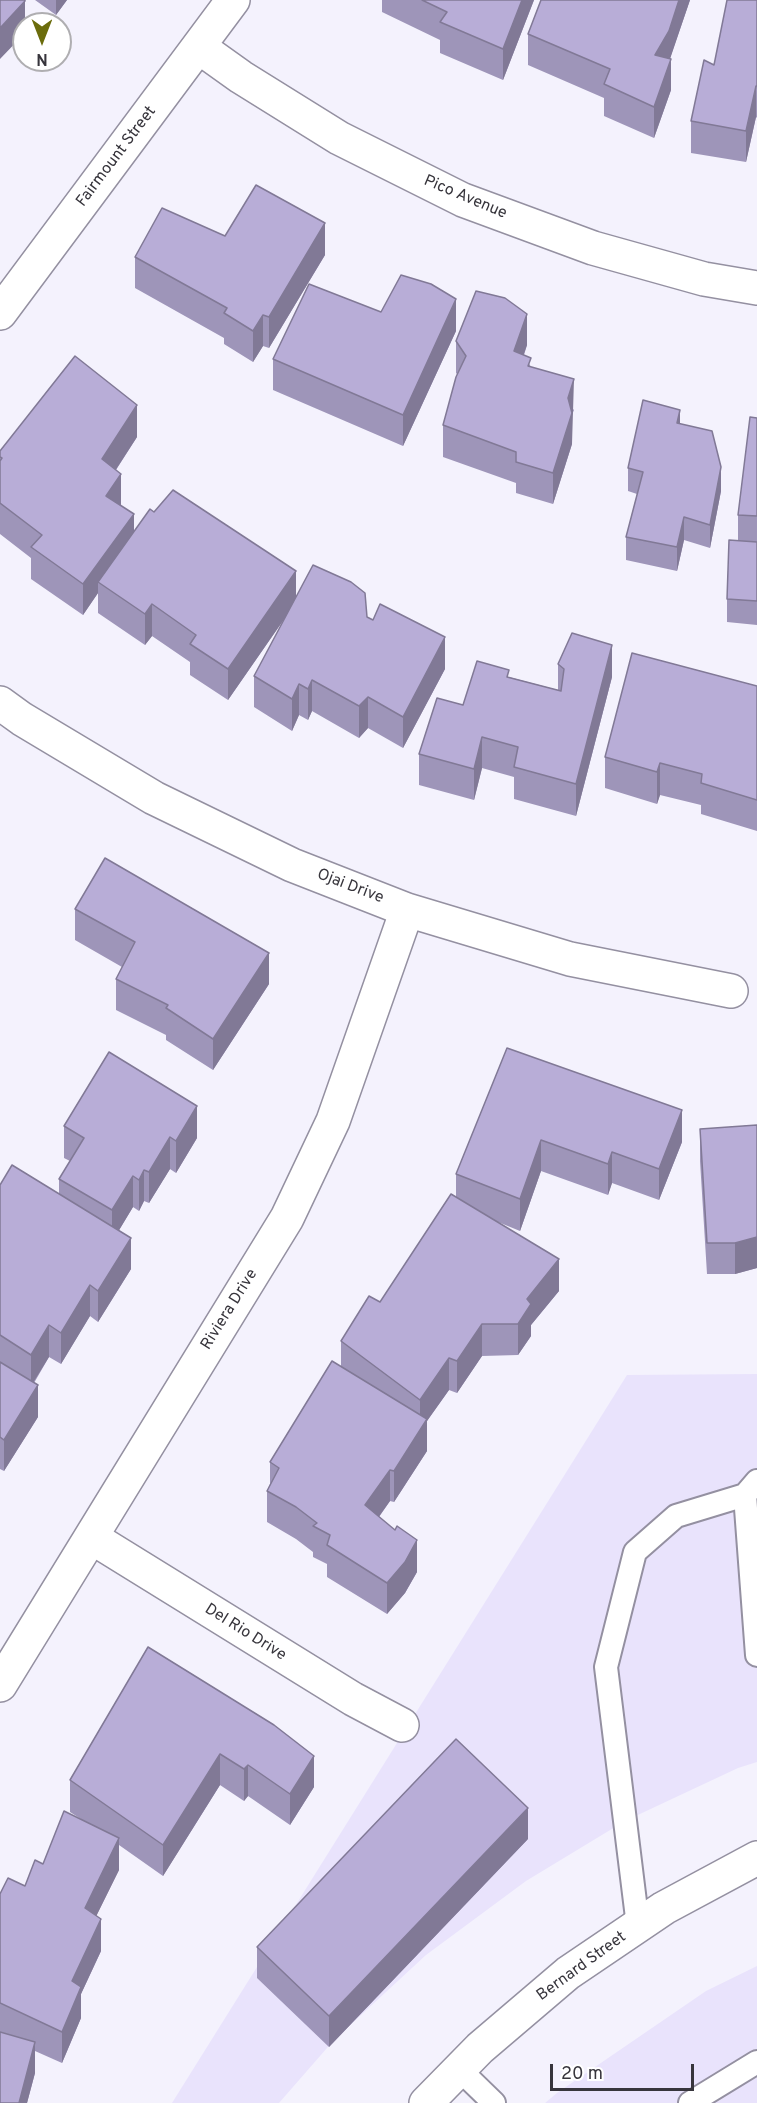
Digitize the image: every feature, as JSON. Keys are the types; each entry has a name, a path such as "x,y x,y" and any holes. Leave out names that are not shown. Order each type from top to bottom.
{"street":[{"name":"Fairmount Street","path":"0,313 233,0"},
{"name":"Pico Avenue","path":"199,47 241,77 339,138 463,200 593,248 704,279 757,288"},
{"name":"Ojai Drive","path":"0,703 154,798 292,865 407,910 570,958 731,991"},
{"name":"Riviera Drive","path":"0,1685 287,1218 333,1121 407,910"},
{"name":"Del Rio Drive","path":"91,1537 353,1699 402,1725"},
{"name":"Bernard Street","path":"426,2103 480,2048 568,1973 664,1908 757,1858"}],"lane":[{"path":"638,1926 606,1667 635,1552 676,1516 753,1493 757,1655"},
{"path":"690,2103 757,2062"},
{"path":"459,2069 494,2103"}],"shaded area":[{"path":"757,1374 757,1762 738,1768 625,1821 526,1881 426,1955 334,2040 279,2103 172,2103 627,1375"},
{"path":"757,1966 757,2103 545,2103 706,1991"}],"building":[{"path":"0,0 25,0 15,12 12,12 12,15 0,28"},
{"path":"422,0 522,0 503,49 440,22 447,12"},
{"path":"541,0 679,0 669,31 655,55 671,59 654,107 604,84 610,69 528,34"},
{"path":"727,0 757,0 757,86 746,131 691,121 704,60 714,65"},
{"path":"256,185 325,223 269,317 263,315 253,331 224,313 227,308 135,257 162,208 225,236"},
{"path":"401,275 431,284 456,299 403,415 273,359 309,284 381,312"},
{"path":"476,291 505,298 527,314 514,351 531,358 528,366 574,379 568,398 572,413 553,473 516,462 516,452 443,425 456,377 466,356 456,341"},
{"path":"75,356 137,405 102,459 121,474 106,496 134,514 83,584 31,547 42,535 0,503 0,461 2,458 0,451"},
{"path":"643,400 680,410 677,423 712,431 721,467 710,525 684,517 677,547 626,537 643,472 628,468"},
{"path":"750,417 757,418 757,516 738,515"},
{"path":"173,490 296,571 228,669 190,644 196,635 152,604 145,614 98,582 150,509 154,512"},
{"path":"729,540 757,542 757,601 727,599"},
{"path":"313,565 351,582 365,593 367,617 373,620 380,604 445,637 403,717 368,697 359,706 312,680 308,689 299,684 292,699 254,676"},
{"path":"572,633 612,645 576,784 514,767 518,747 482,737 474,769 419,754 437,698 463,705 477,661 509,670 507,677 561,691 564,669 558,664"},
{"path":"632,653 757,686 757,800 701,783 702,774 660,763 657,772 605,757"},
{"path":"105,858 269,953 213,1039 166,1008 168,1005 116,979 135,942 75,909"},
{"path":"507,1048 682,1110 659,1169 612,1152 608,1164 541,1140 520,1199 456,1174"},
{"path":"109,1052 197,1106 176,1141 170,1137 149,1172 144,1170 139,1180 133,1176 112,1210 59,1179 84,1138 64,1126"},
{"path":"757,1125 757,1237 735,1243 707,1243 700,1129"},
{"path":"12,1165 131,1238 98,1291 90,1285 61,1333 49,1325 31,1355 0,1335 0,1185"},
{"path":"451,1194 559,1259 527,1299 531,1304 518,1324 482,1324 457,1361 449,1358 420,1400 341,1341 369,1296 380,1302"},
{"path":"332,1361 427,1419 394,1471 390,1470 365,1505 395,1530 397,1526 417,1540 405,1562 387,1583 327,1545 330,1535 313,1526 317,1523 296,1507 267,1491 279,1468 270,1462"},
{"path":"0,1362 38,1385 4,1440 0,1437"},
{"path":"148,1647 274,1725 314,1756 290,1794 248,1765 244,1769 220,1754 163,1845 70,1780"},
{"path":"456,1739 528,1808 329,2016 257,1947"},
{"path":"64,1811 119,1838 85,1908 101,1919 72,1981 81,1987 62,2032 0,2003 0,1894 8,1878 25,1886 35,1860 43,1864"},
{"path":"0,2032 35,2042 19,2103 0,2103"}]}
